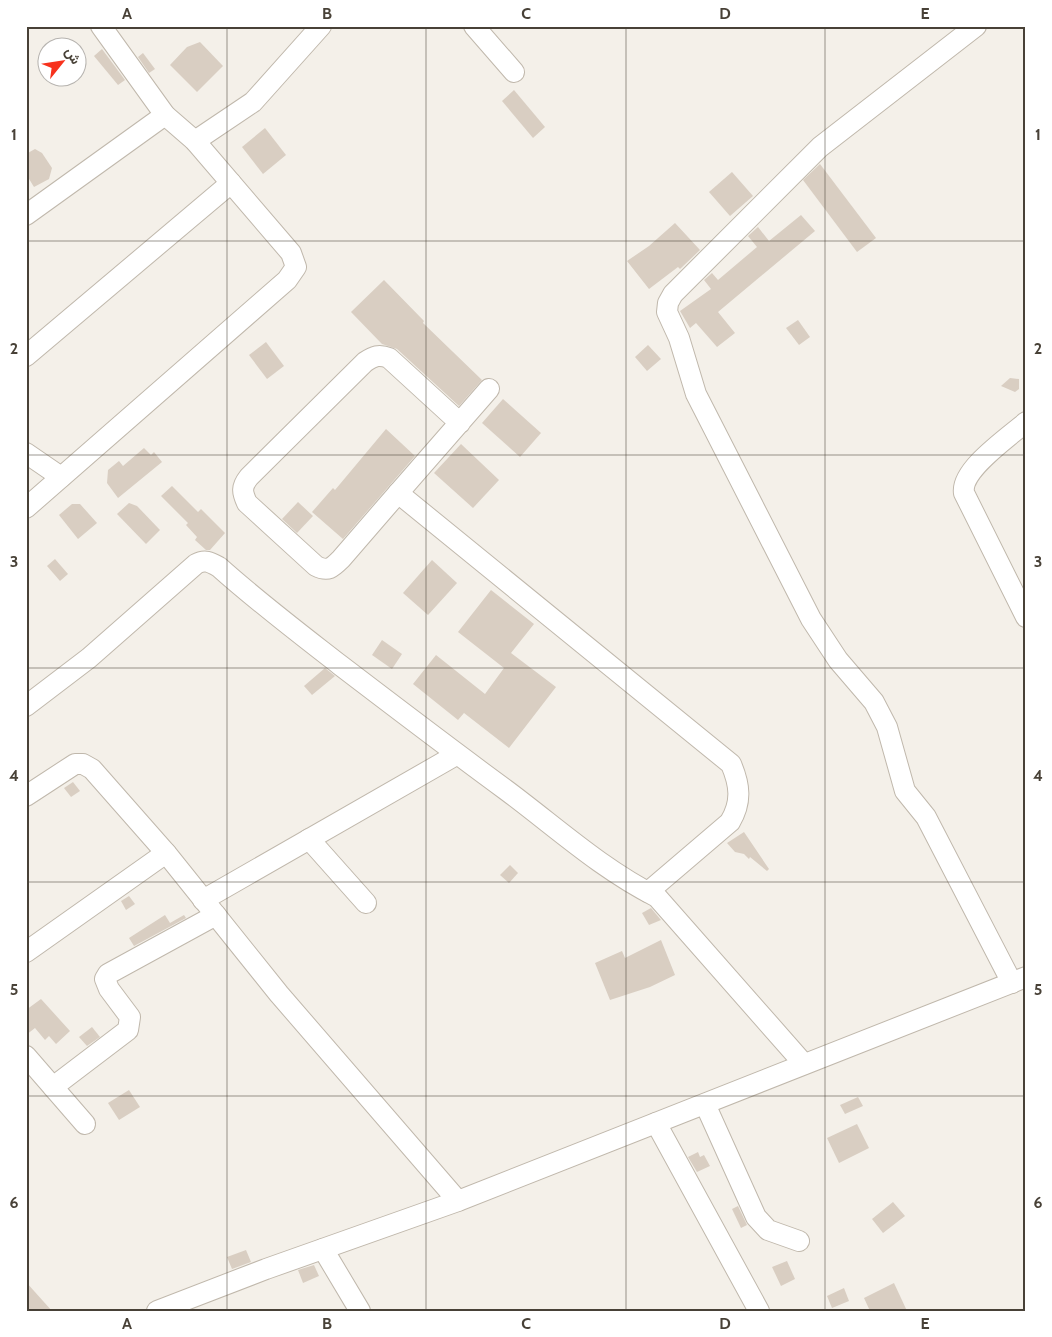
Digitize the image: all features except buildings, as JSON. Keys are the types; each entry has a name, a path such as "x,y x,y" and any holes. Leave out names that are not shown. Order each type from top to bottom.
{"street":[{"path":"26,508 294,273 296,267 291,253 195,141 165,115 101,26"},
{"path":"195,141 253,102 321,26"},
{"path":"474,26 514,72"},
{"path":"157,1311 186,1306 323,1249 458,1201 1019,980 926,817 905,791 887,727 874,702 838,660 811,619 769,540 696,394 679,338 667,312 668,303 673,294 820,147 976,26"},
{"path":"26,215 165,115"},
{"path":"26,356 231,183"},
{"path":"460,423 389,358 382,355 375,356 365,362 243,485 242,492 247,503 316,566 324,570 332,568 460,423 489,389"},
{"path":"1026,422 971,471 963,486 964,493 1026,617"},
{"path":"26,453 61,477"},
{"path":"398,493 731,764 738,779 740,798 738,809 730,822 648,892"},
{"path":"26,706 89,658 196,564 202,561 209,561 219,567 284,623 558,832 632,885 657,897 804,1064"},
{"path":"203,900 456,755"},
{"path":"26,796 75,764 83,764 92,769 166,853 279,994 458,1201"},
{"path":"309,839 366,903"},
{"path":"26,952 166,853"},
{"path":"53,1086 128,1030 130,1017 109,989 105,980 108,974 216,915"},
{"path":"26,1056 85,1124"},
{"path":"706,1104 756,1217 768,1230 798,1241"},
{"path":"656,1123 759,1311"},
{"path":"323,1249 360,1311"}]}
